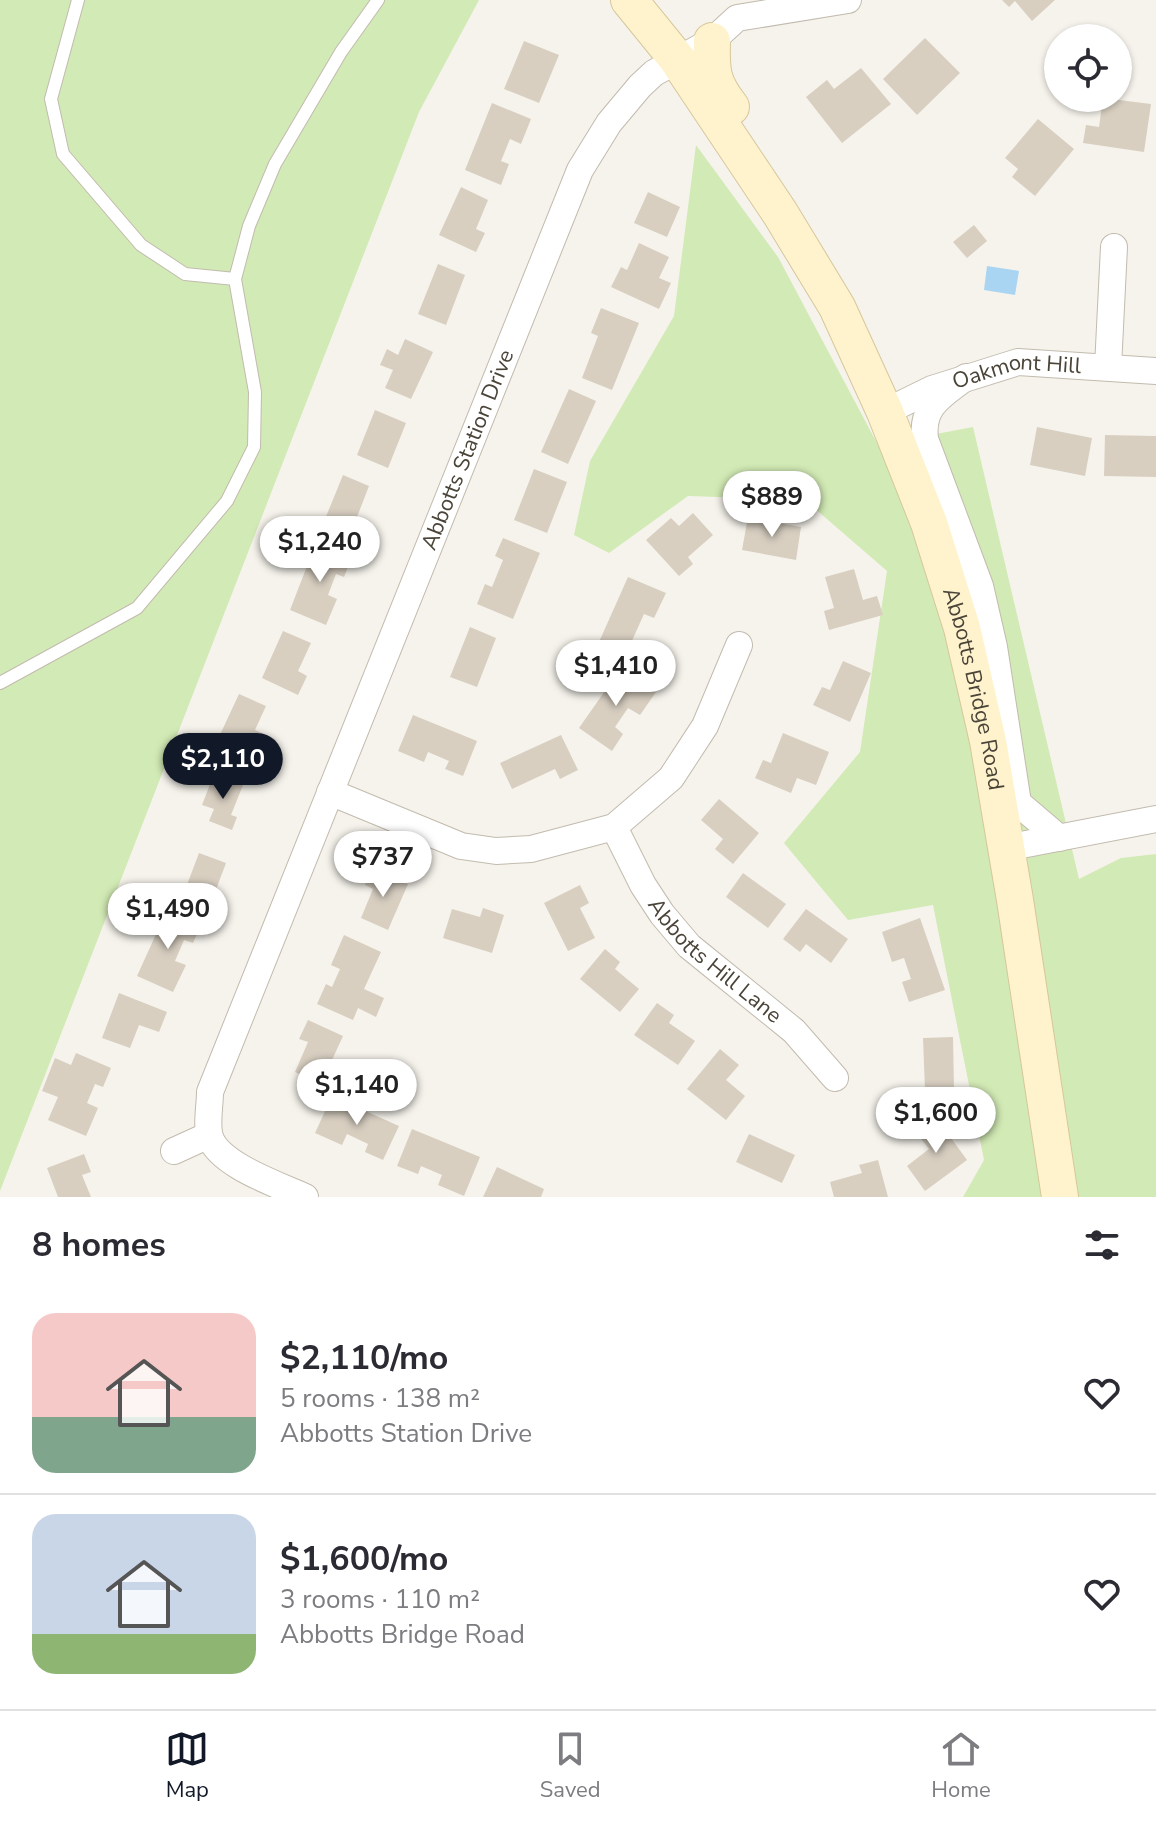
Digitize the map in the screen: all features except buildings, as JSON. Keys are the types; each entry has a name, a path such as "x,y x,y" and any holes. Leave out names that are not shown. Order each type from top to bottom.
{"main road":[{"name":"Abbotts Bridge Road","path":"629,0 677,59 780,213 837,307 885,412 929,523 962,628 988,741 1060,1197"},
{"path":"712,41 711,71 715,86 785,181 787,191 780,213"}],"street":[{"name":"Abbotts Station Drive","path":"209,1135 210,1092 580,170 609,123 640,86 677,59 712,41 737,18 848,0"},
{"path":"1108,367 1114,247"},
{"name":"Oakmont Hill","path":"885,412 932,389 1018,362 1156,371"},
{"name":"Abbotts Bridge Road","path":"966,377 928,410 923,422 925,439 980,586 994,647 1018,803 1059,838"},
{"path":"330,792 461,846 496,851 531,849 614,827 671,778 705,726 739,645"},
{"path":"1006,848 1156,819"},
{"name":"Abbotts Hill Lane","path":"614,827 643,885 689,946 794,1031 835,1078"},
{"path":"174,1151 209,1135 218,1151 232,1161 305,1197"}],"lane":[{"path":"78,0 51,99 63,154 141,245 185,274 235,279"},
{"path":"0,683 137,608 227,501 254,447 255,392 235,279 249,226 275,164 341,52 378,0"}],"green space":[{"path":"0,0 479,0 419,112 0,1191"},
{"path":"696,145 778,257 878,445 973,427 1079,879 1121,858 1156,854 1156,1197 963,1197 984,1160 933,905 848,920 784,843 860,752 887,571 805,500 688,496 609,553 574,535 590,461 674,316"}],"water":[{"path":"987,266 1019,271 1015,295 984,290"}]}
